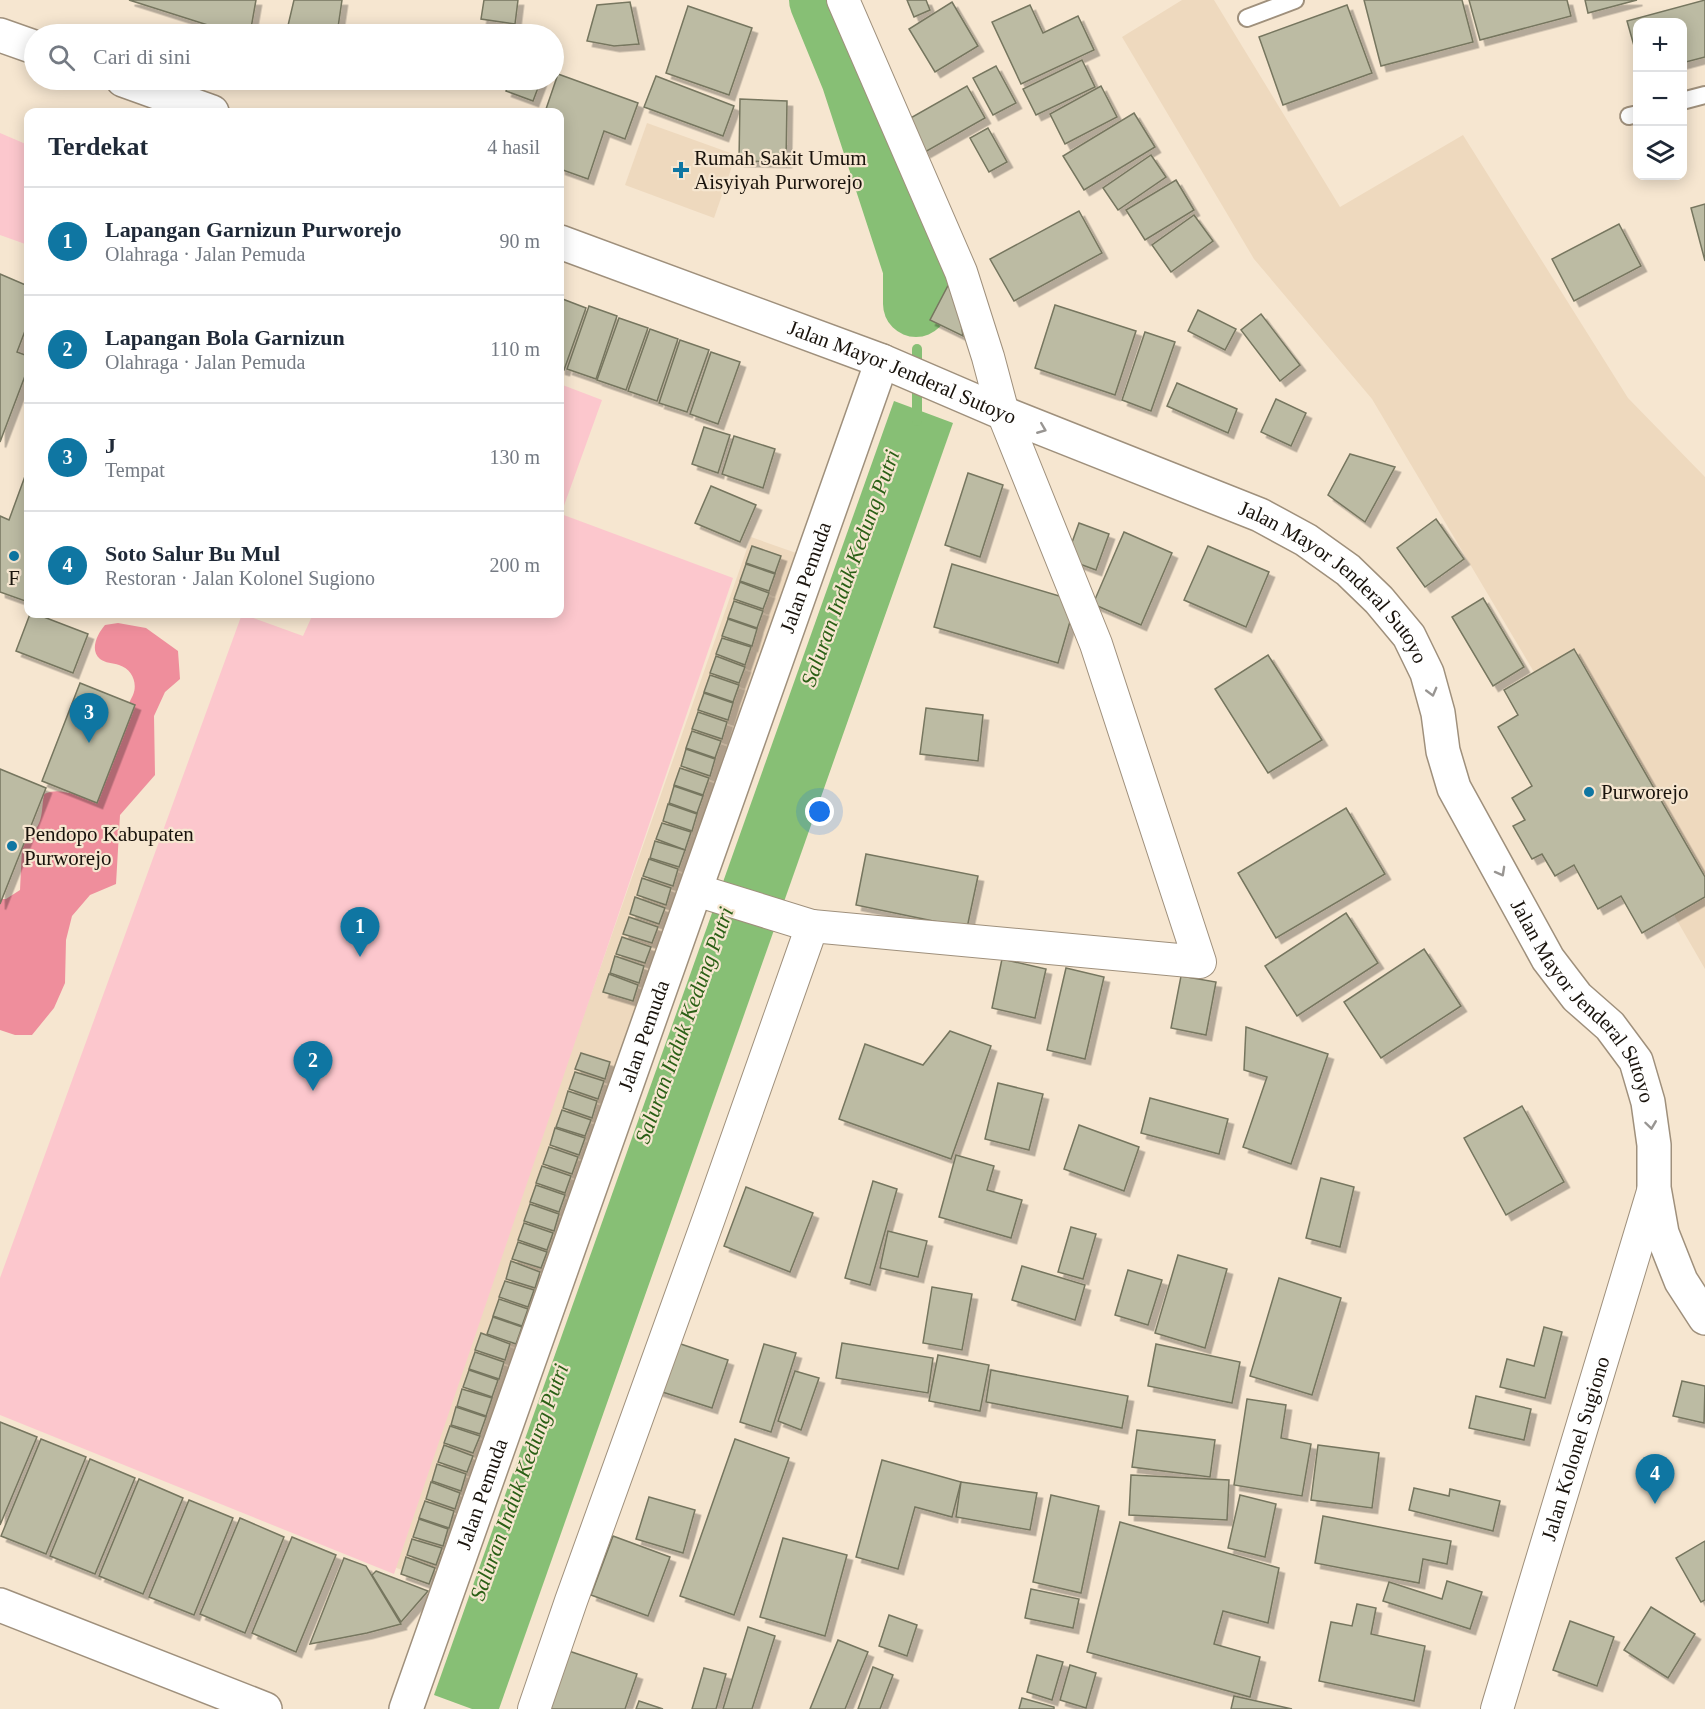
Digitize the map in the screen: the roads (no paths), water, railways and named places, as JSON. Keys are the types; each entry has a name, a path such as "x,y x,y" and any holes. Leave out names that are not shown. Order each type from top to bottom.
{"main road":[{"path":"0,34 24,43"},
{"path":"151,90 201,108"},
{"name":"Jalan Mayor Jenderal Sutoyo","path":"564,243 893,366 1003,413 1260,515 1306,540 1348,570 1379,600 1408,636 1427,673 1438,713 1443,751 1454,788 1548,959 1577,997 1610,1026 1635,1061 1648,1102 1654,1145 1654,1188 1662,1233 1681,1281 1705,1318"},
{"name":"Jalan Pemuda","path":"406,1709 705,893 893,366"},
{"path":"0,1605 265,1709"}],"street":[{"path":"705,893 801,922 1200,962 1096,644 1003,413 961,272 843,0"},
{"path":"534,1709 709,1218 801,922"},
{"name":"Jalan Kolonel Sugiono","path":"1497,1709 1654,1188"}],"lane":[{"path":"1247,18 1295,0"},
{"path":"1687,100 1705,95"}],"water":[{"path":"894,401 953,423 499,1709 472,1709 434,1695"}],"waterway":[{"path":"822,0 854,78 916,268 916,304"},
{"name":"Saluran Induk Kedung Putri","path":"917,349 917,421"}],"place":[{"name":"Rumah Sakit Umum Aisyiyah Purworejo","path":"681,170"},
{"name":"F","path":"14,556"},
{"name":"J","path":"89,743"},
{"name":"Purworejo","path":"1589,792"},
{"name":"Pendopo Kabupaten Purworejo","path":"12,846"},
{"name":"Lapangan Garnizun Purworejo","path":"360,957"},
{"name":"Lapangan Bola Garnizun","path":"313,1091"},
{"name":"Soto Salur Bu Mul","path":"1655,1504"}]}
